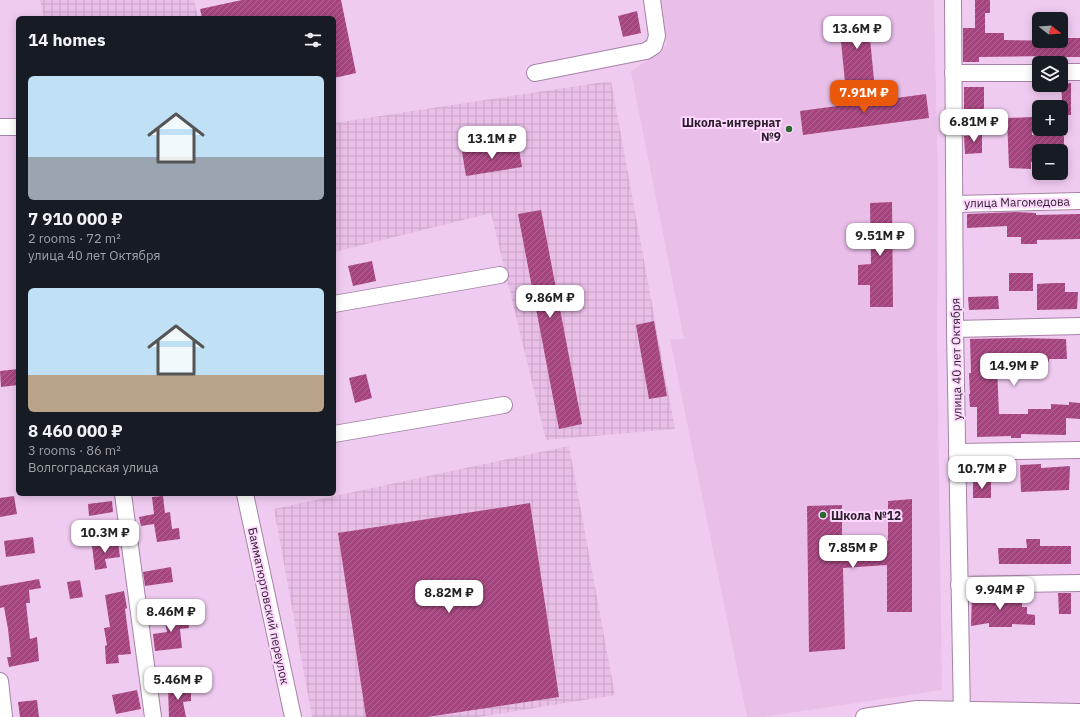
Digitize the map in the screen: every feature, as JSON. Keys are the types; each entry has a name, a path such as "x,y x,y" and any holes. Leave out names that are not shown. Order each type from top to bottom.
{"street":[{"path":"535,73 646,51 654,46 657,36 652,0"},
{"name":"улица 40 лет Октября","path":"953,0 955,329 961,714"},
{"path":"953,73 1032,72"},
{"path":"1068,72 1080,72"},
{"path":"0,127 16,127"},
{"name":"улица Магомедова","path":"955,204 1080,201"},
{"path":"336,304 500,275"},
{"path":"955,329 1080,326"},
{"path":"336,434 504,405"},
{"path":"957,452 1080,450"},
{"path":"123,496 153,717"},
{"name":"Бамматюртовский переулок","path":"245,496 293,717"},
{"path":"959,585 1080,583"},
{"path":"0,681 4,717"},
{"path":"864,717 917,709 961,714 1080,712"}],"shaded area":[{"path":"40,0 194,0 198,16 44,16"},
{"path":"661,0 934,0 938,186 937,339 942,690 763,717 747,717 670,339 684,339 631,72 667,45"},
{"path":"611,81 675,429 546,440 491,213 336,252 336,123"},
{"path":"569,446 615,695 479,717 312,717 274,509"}],"building":[{"path":"242,0 341,0 356,73 336,78 336,16 202,16 200,9"},
{"path":"975,0 990,0 990,13 985,13 985,33 1004,33 1004,40 1032,40 1032,48 1068,48 1068,38 1080,38 1080,57 979,57 979,62 963,62 963,28 975,28"},
{"path":"637,11 641,33 623,37 618,16"},
{"path":"868,18 874,80 845,82 839,21"},
{"path":"1068,83 1071,83 1071,115 1068,115 1068,100 1062,100 1062,92 1068,92"},
{"path":"964,87 984,87 984,111 964,110"},
{"path":"926,94 929,118 803,135 800,111"},
{"path":"1032,117 1032,136 1064,136 1064,144 1032,144 1031,169 1009,168 1007,118"},
{"path":"973,129 982,129 982,153 965,154 964,136 973,135"},
{"path":"518,143 522,167 466,176 462,152"},
{"path":"892,202 893,307 870,307 870,285 858,285 858,265 871,264 870,203"},
{"path":"541,210 582,424 559,429 518,214"},
{"path":"1016,212 1036,213 1036,215 1080,214 1080,239 1037,240 1037,244 1021,244 1021,237 1007,237 1007,226 967,228 967,214"},
{"path":"372,261 376,281 353,286 348,266"},
{"path":"1009,273 1033,273 1033,291 1009,291"},
{"path":"1065,283 1065,292 1078,292 1077,309 1037,310 1037,284"},
{"path":"998,296 999,309 969,310 968,297"},
{"path":"654,321 667,396 649,399 636,325"},
{"path":"970,339 1066,339 1067,359 1049,359 1049,362 1037,362 1037,367 997,367 999,414 1028,414 1028,409 1051,409 1051,404 1069,405 1069,402 1080,403 1080,419 1066,418 1066,435 1021,434 1021,438 1011,438 1011,436 977,437 977,407 970,407 969,394 969,373 971,373"},
{"path":"16,369 16,385 1,387 0,371"},
{"path":"366,374 372,398 355,403 349,378"},
{"path":"1041,464 1041,468 1070,466 1069,490 1021,492 1020,465"},
{"path":"973,481 991,482 991,498 973,498"},
{"path":"14,496 17,514 0,517 0,498"},
{"path":"163,496 165,513 170,512 172,529 179,528 180,539 157,542 154,524 141,526 139,517 154,514 152,497"},
{"path":"912,499 912,612 887,612 887,565 843,568 845,649 809,652 807,506 842,505 842,542 888,541 888,501"},
{"path":"112,501 113,512 89,516 88,504"},
{"path":"530,503 559,697 427,717 366,717 338,533"},
{"path":"33,537 35,553 6,557 4,541"},
{"path":"1026,539 1040,539 1040,546 1071,546 1071,564 999,564 998,548 1027,548"},
{"path":"118,542 120,557 105,559 107,568 95,570 92,546"},
{"path":"171,567 173,582 145,586 143,572"},
{"path":"39,579 41,588 29,590 30,603 26,603 30,639 37,637 39,661 9,667 7,657 11,657 8,629 4,607 0,608 0,586"},
{"path":"80,580 83,597 70,599 67,582"},
{"path":"124,591 131,654 118,655 119,663 106,664 105,646 107,645 104,628 110,627 105,595"},
{"path":"1058,593 1071,593 1071,614 1059,614"},
{"path":"972,594 1022,594 1022,607 1027,607 1027,614 1035,615 1035,625 1012,624 1012,627 989,627 989,623 971,626"},
{"path":"187,613 189,628 180,629 182,648 155,651 153,634 167,632 164,617"},
{"path":"191,687 191,701 183,702 186,717 169,717 168,688"},
{"path":"137,690 141,709 116,714 112,695"},
{"path":"37,700 39,717 20,717 18,702"}],"place":[{"name":"Школа-интернат №9","path":"789,129"},
{"name":"Школа №12","path":"823,515"}]}
